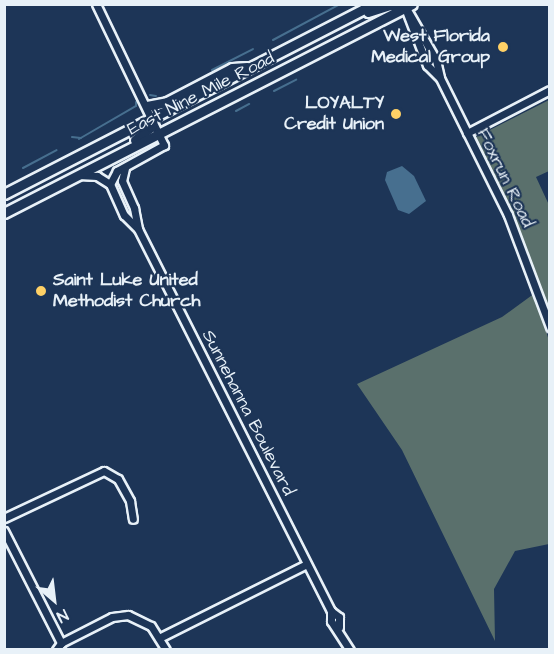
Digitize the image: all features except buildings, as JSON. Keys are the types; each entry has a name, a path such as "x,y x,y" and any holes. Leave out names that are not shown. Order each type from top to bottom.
{"main road":[{"name":"East Nine Mile Road","path":"4,194 373,4"},
{"path":"268,59 379,7 408,6"},
{"name":"East Nine Mile Road","path":"4,213 408,6"},
{"path":"147,106 167,102 232,68 253,67"},
{"path":"15,208 28,195 141,137 152,127 153,118"}],"street":[{"path":"80,175 97,176 110,184 113,174 162,149 161,134 96,4"},
{"name":"Foxrun Road","path":"408,6 411,32 426,63 440,78 517,236 549,327"},
{"path":"467,133 549,90"},
{"name":"Sunnehanna Boulevard","path":"125,168 122,181 134,208 138,229 307,564 331,610 339,617 339,627 350,650"},
{"name":"Sunnehanna Boulevard","path":"110,184 124,215 138,229"},
{"path":"4,518 104,471 118,479 130,501 133,519"},
{"path":"4,531 61,643"},
{"path":"159,638 307,564"},
{"path":"56,650 61,643 121,615 144,621 166,650"}],"green space":[{"path":"549,100 549,171 536,177 549,205 549,315 511,214 474,138"},
{"path":"535,293 549,341 549,544 515,551 494,589 495,641 402,450 357,384 502,317"}],"water":[{"path":"402,166 414,176 426,201 409,214 398,210 385,180 387,172"}],"waterway":[{"path":"273,40 340,4"},
{"path":"212,70 253,49"},
{"path":"274,91 296,80"},
{"path":"150,95 156,96"},
{"path":"79,139 136,106 136,102"},
{"path":"236,111 249,104"},
{"path":"72,137 81,138"},
{"path":"23,168 57,150"}],"place":[{"name":"West Florida Medical Group","path":"503,47"},
{"name":"LOYALTY Credit Union","path":"396,114"},
{"name":"Saint Luke United Methodist Church","path":"41,291"}]}
